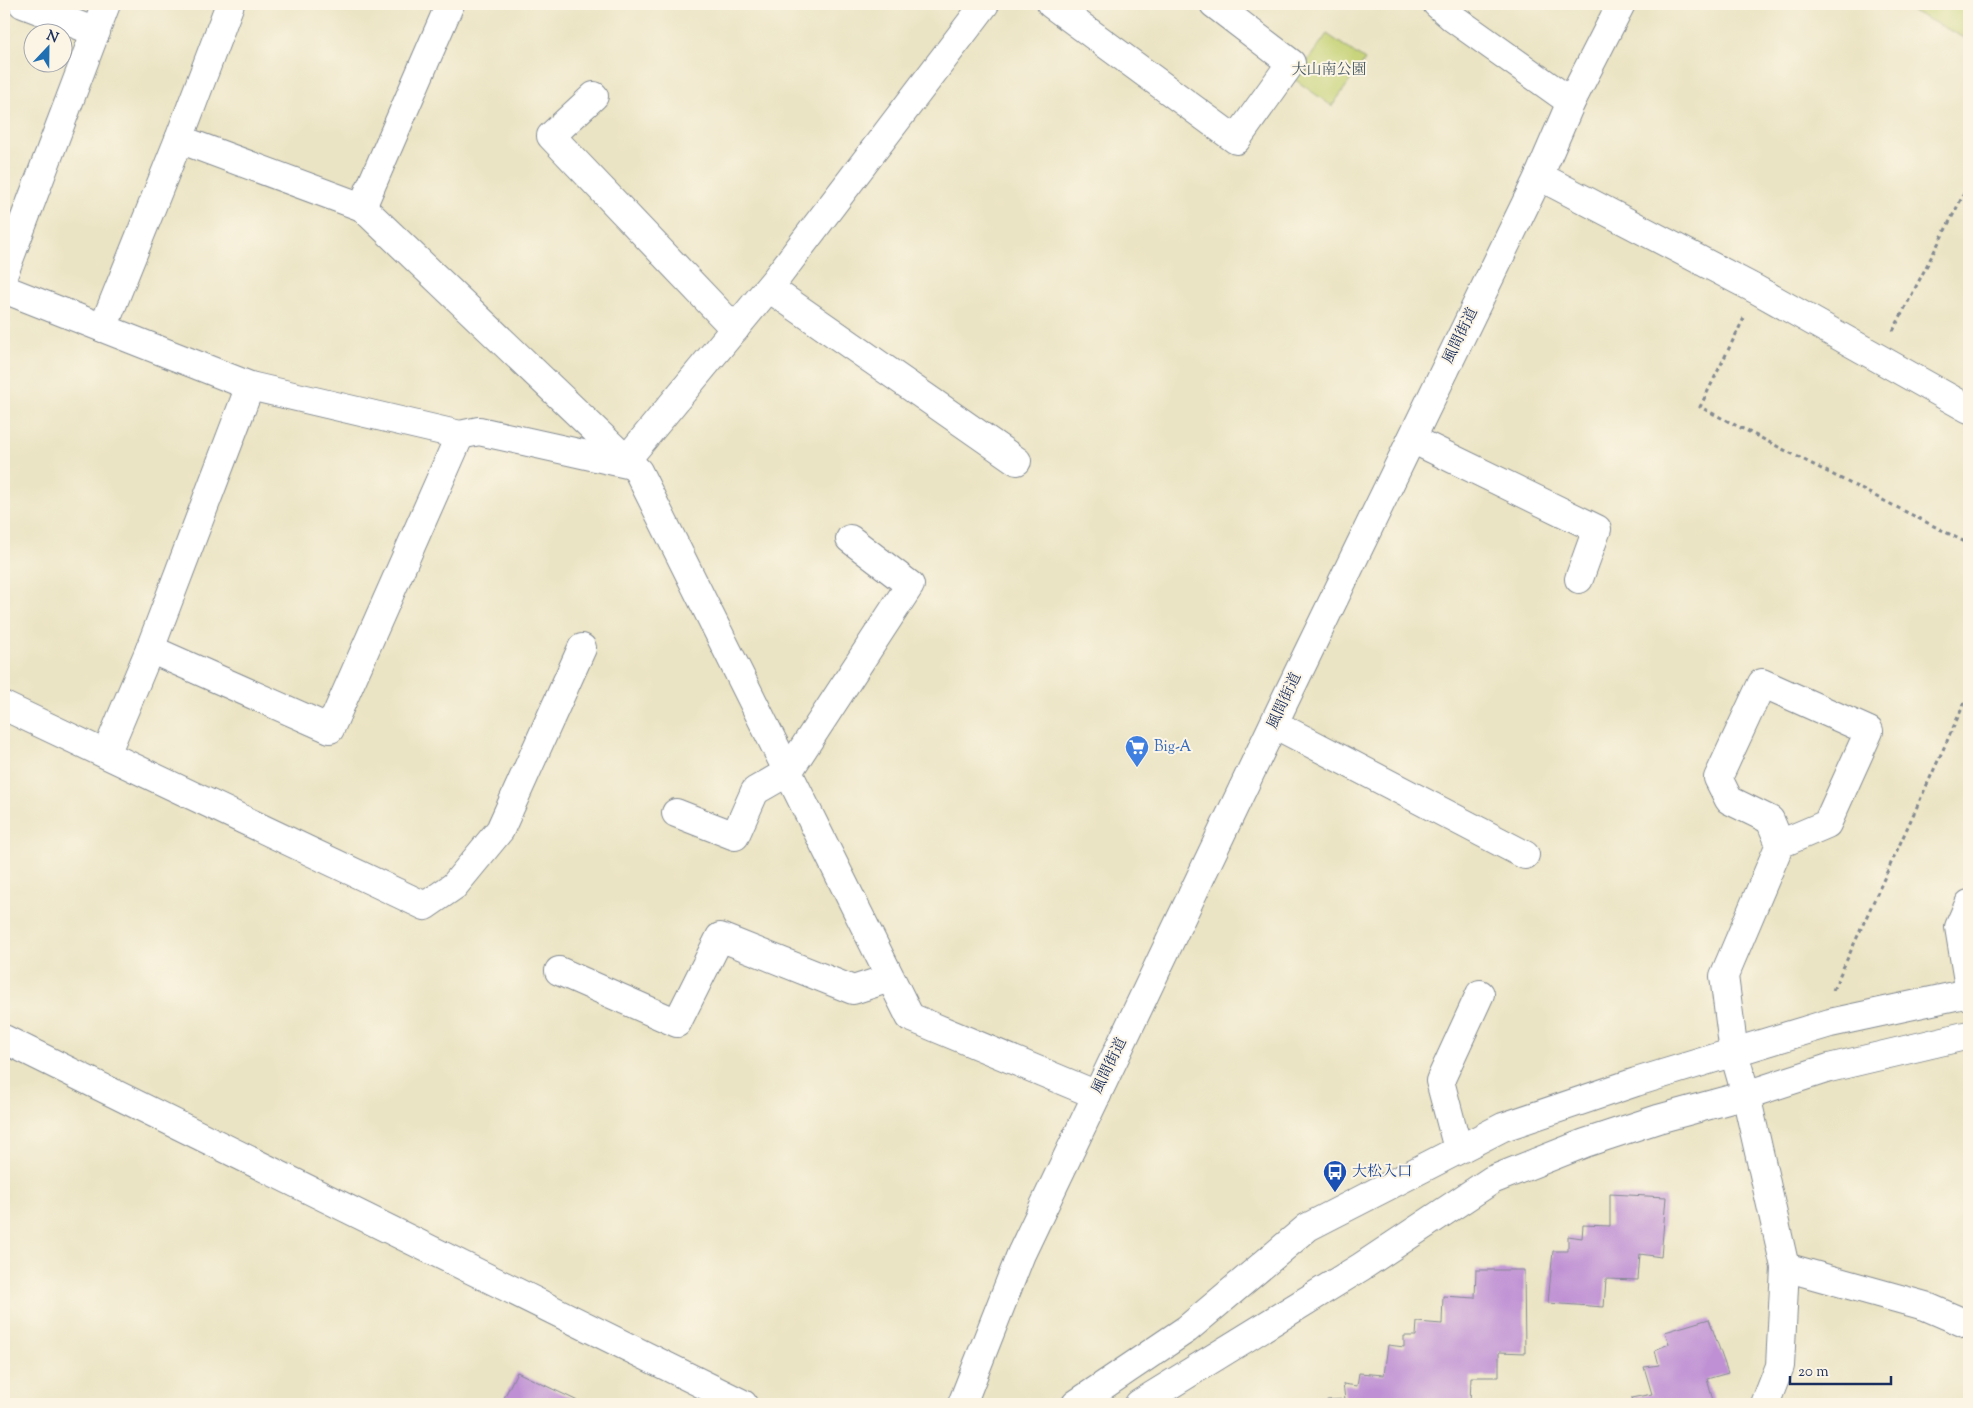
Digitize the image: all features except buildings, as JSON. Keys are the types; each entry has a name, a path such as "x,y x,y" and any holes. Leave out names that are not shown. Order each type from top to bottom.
{"street":[{"path":"23,4 96,32"},
{"path":"4,273 106,4"},
{"path":"103,328 179,139 230,4"},
{"path":"362,206 450,4"},
{"path":"629,462 770,288 985,4"},
{"path":"1051,4 1236,140 1291,63 1214,4"},
{"path":"1437,4 1453,18 1571,102"},
{"name":"風間街道","path":"962,1404 1022,1254 1274,724 1539,176 1571,102 1621,4"},
{"path":"594,96 551,136 735,329"},
{"path":"179,139 362,206 629,462 642,479 910,1017 1097,1095"},
{"path":"1539,176 1757,290 1969,409"},
{"path":"770,288 1017,461"},
{"path":"4,290 250,386 460,436 479,431 629,462"},
{"path":"106,754 150,649 250,386"},
{"path":"150,649 330,729 460,436"},
{"path":"1412,439 1597,529 1579,579"},
{"path":"676,813 736,836 755,791 788,772 910,585 850,539"},
{"path":"4,706 425,906 454,886 500,830 582,648"},
{"path":"1764,1404 1780,1366 1785,1267 1746,1095 1734,1054 1724,976 1780,844 1827,824 1869,731 1762,683 1718,778 1729,800 1770,820 1780,844"},
{"path":"1274,724 1525,855"},
{"path":"1969,904 1960,927 1969,987"},
{"path":"559,971 677,1023 720,937 853,990 890,978"},
{"path":"1076,1404 1187,1329 1308,1227 1503,1127 1636,1082 1734,1054 1830,1022 1969,993"},
{"path":"1458,1149 1440,1081 1480,994"},
{"path":"1139,1404 1361,1267 1492,1180 1585,1143 1658,1119 1746,1095 1829,1068 1969,1035"},
{"path":"4,1039 744,1404"},
{"path":"1785,1267 1925,1306 1969,1324"}],"path":[{"path":"1879,358 1969,184"},
{"path":"1757,290 1700,407 1969,544"},
{"path":"1832,991 1969,693"}],"green space":[{"path":"1898,4 1969,4 1969,40"},
{"name":"大山南公園","path":"1327,34 1365,60 1332,106 1294,79"}],"place":[{"name":"Big-A","path":"1137,768"},
{"name":"大松入口","path":"1335,1193"}]}
